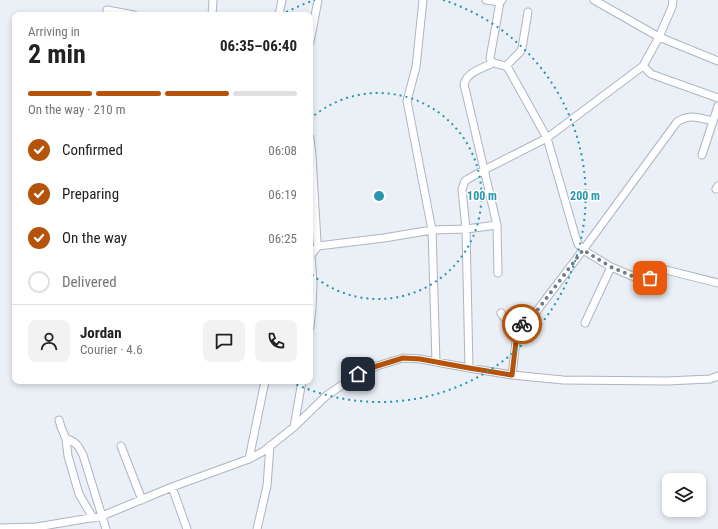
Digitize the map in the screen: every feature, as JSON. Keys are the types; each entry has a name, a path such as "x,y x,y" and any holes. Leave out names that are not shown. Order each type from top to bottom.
{"street":[{"path":"212,12 213,0"},
{"path":"280,12 282,0"},
{"path":"313,26 318,0"},
{"path":"423,0 416,67 407,101 432,230 436,362"},
{"path":"486,0 501,1 490,58 493,63"},
{"path":"594,0 659,37 718,61"},
{"path":"469,368 466,228 462,189 463,185 468,179 484,170 547,138 643,66 659,37 672,7 673,0"},
{"path":"107,10 118,12"},
{"path":"506,66 522,48 528,12"},
{"path":"498,273 497,226 464,84 469,75 493,63 506,66 547,138 575,235 578,244 583,250 611,267 644,281 648,281 652,270 654,268 658,268 718,283"},
{"path":"643,66 651,74 718,98"},
{"path":"702,155 718,106"},
{"path":"512,375 517,333 519,328 536,312 677,122 688,116 713,121"},
{"path":"313,178 316,242 318,246"},
{"path":"313,252 318,246 384,238 432,230 497,226"},
{"path":"586,323 611,267"},
{"path":"501,313 503,317 519,328"},
{"path":"0,528 56,527 102,516 249,459 264,451 294,427 326,396 358,374 403,358 420,359 512,375 564,380 667,381 710,379 718,376"},
{"path":"249,459 264,384"},
{"path":"294,427 301,384"},
{"path":"59,420 66,439 68,456 79,494 93,518"},
{"path":"66,439 72,440 78,445 83,455 106,529"},
{"path":"121,446 142,500"},
{"path":"257,529 267,486 270,446"},
{"path":"172,488 187,529"}],"way so far":[{"path":"522,324 536,312 583,250 611,267 644,281 648,281 650,278"}],"route":[{"path":"358,374 403,358 420,359 512,375 517,333 522,324"}]}
